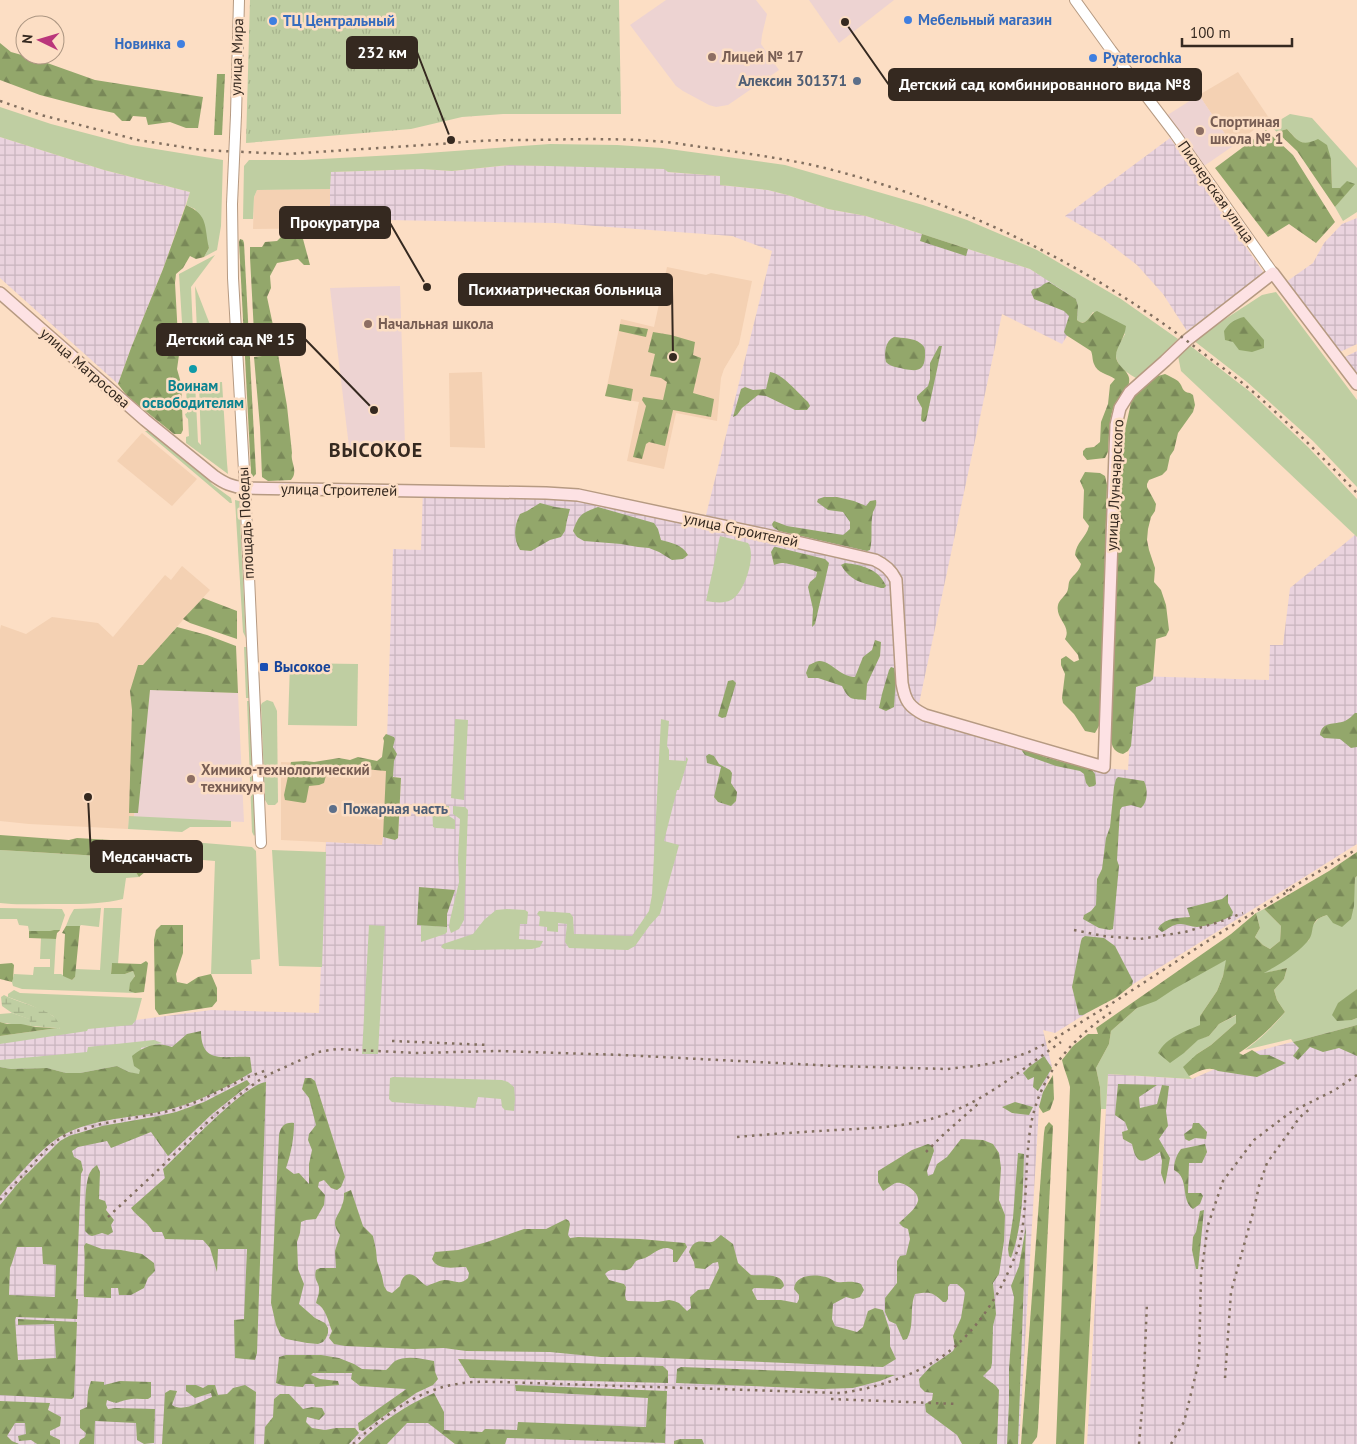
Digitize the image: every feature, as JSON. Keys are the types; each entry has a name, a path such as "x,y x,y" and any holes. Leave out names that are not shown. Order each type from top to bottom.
{"main road":[{"name":"Пионерская улица","path":"1273,273 1357,384"},
{"name":"улица Луначарского","path":"1104,767 1116,425 1120,408 1130,392 1187,340 1273,273"},
{"name":"улица Матросова","path":"0,293 145,420 214,476 224,483 245,488"},
{"name":"улица Строителей","path":"245,488 578,495 875,560 889,569 896,580 902,683 906,698 912,707 925,715 1104,767"}],"street":[{"name":"улица Мира","path":"232,204 239,0"},
{"name":"Пионерская улица","path":"1075,0 1180,142 1273,273"},
{"name":"площадь Победы","path":"232,204 233,278 262,843"}],"shaded area":[{"name":"Лицей № 17","path":"666,0 756,0 767,14 761,44 779,70 728,105 716,107 709,105 683,91 676,86 630,25"},
{"path":"809,0 894,0 839,43"},
{"path":"1238,72 1269,118 1233,146 1199,95"},
{"name":"Спортиная школа № 1","path":"1199,95 1233,146 1204,166 1166,116"},
{"path":"0,137 104,170 190,192 163,269 118,384 0,278"},
{"path":"1170,138 1264,273 1187,331 1163,294 1137,265 1102,238 1065,216"},
{"path":"509,165 633,167 720,176 720,185 768,190 828,209 866,216 1030,269 1087,303 1062,344 1002,314 917,713 1103,768 1128,770 1134,676 1269,680 1270,645 1283,645 1290,588 1355,535 1357,537 1357,844 1055,1033 1043,1030 1052,1067 1039,1107 1019,1444 0,1444 0,1042 211,1010 319,1013 326,842 382,845 383,837 395,840 398,838 401,778 393,777 386,771 393,549 421,550 423,489 544,488 706,515 772,251 732,236 555,223 330,219 330,172 422,169 452,171"},
{"path":"330,189 330,228 253,229 254,197 257,190"},
{"path":"1357,218 1357,344 1340,352 1286,282 1313,263 1324,243 1342,224"},
{"path":"667,267 706,275 711,273 752,281 739,344 724,369 721,378 717,421 676,413 664,469 627,461 639,402 605,396 621,319 654,327"},
{"path":"400,286 405,446 349,447 330,288"},
{"path":"1357,351 1357,378 1343,358"},
{"path":"482,372 485,448 450,447 449,373"},
{"path":"142,433 197,479 172,506 117,461"},
{"path":"182,566 210,590 173,631 150,689 134,817 129,817 128,829 0,821 1,625 26,634 52,617 98,623 113,637 165,575 171,580"},
{"name":"Химико-технологический техникум","path":"150,689 238,693 244,822 134,817"},
{"path":"281,762 387,766 383,845 281,840"},
{"path":"1357,1025 1357,1444 1087,1444 1108,1074 1192,1079 1254,1052"}],"green space":[{"path":"250,0 619,0 621,114 503,114 462,117 411,129 246,143"},
{"path":"0,43 15,53 15,65 53,65 95,80 203,97 198,128 186,128 170,122 148,125 146,117 133,116 130,121 122,121 114,113 40,95 0,80"},
{"path":"217,74 225,74 222,135 214,135"},
{"path":"0,107 51,124 131,145 223,160 221,226 217,250 204,257 209,248 195,209 186,205 190,192 104,170 0,137"},
{"path":"1290,114 1312,118 1357,168 1357,212 1343,221 1335,207 1354,184 1332,188 1331,159 1308,144 1299,142 1287,129 1277,132 1270,126"},
{"path":"1287,129 1300,142 1304,143 1318,139 1327,145 1331,159 1332,188 1340,188 1347,181 1355,184 1335,207 1297,151 1277,132"},
{"path":"1266,130 1293,155 1335,222 1316,243 1289,224 1268,237 1215,168"},
{"path":"550,144 662,148 785,165 923,205 967,220 1037,250 1121,299 1178,339 1138,379 1124,370 1117,360 1117,350 1125,334 1093,312 1085,322 1082,323 1077,320 1078,306 1076,299 1030,269 866,216 828,209 768,190 720,185 720,176 668,172 664,169 509,165 452,171 422,169 331,172 330,189 257,190 254,197 253,219 243,219 244,166 249,160 303,160"},
{"path":"186,205 202,217 209,248 204,257 196,259 190,256 183,268 176,274 179,355 177,369 181,383 183,430 181,434 174,434 127,396 118,384"},
{"path":"299,234 303,239 310,265 304,265 298,259 277,263 270,276 271,288 267,297 277,344 274,348 255,352 250,247 262,247 265,242 277,241 282,236"},
{"path":"922,234 968,249 966,256 920,241"},
{"path":"240,239 244,243 256,474 253,477 251,473"},
{"path":"215,255 191,287 194,354 184,355 179,274"},
{"path":"1049,282 1076,299 1078,306 1077,320 1080,322 1086,322 1097,311 1126,326 1116,356 1118,363 1128,375 1129,383 1114,405 1110,424 1108,452 1105,458 1087,460 1083,455 1083,451 1086,448 1094,447 1100,442 1101,422 1108,404 1110,385 1115,379 1095,367 1091,351 1066,335 1064,332 1069,316 1064,311 1034,299 1031,292 1033,289"},
{"path":"195,286 221,353 198,354"},
{"path":"1276,292 1357,400 1357,487 1313,441 1247,382 1193,340 1262,295"},
{"path":"1244,317 1264,340 1264,348 1252,352 1239,350 1233,342 1225,340 1224,331 1226,328 1232,322"},
{"path":"620,324 648,329 646,337 619,331"},
{"path":"653,332 695,342 693,355 701,358 693,393 714,399 711,417 673,410 665,446 649,442 646,444 642,459 633,457 646,406 642,400 643,397 663,400 667,382 661,378 650,376 655,354 648,352"},
{"path":"894,337 915,340 923,346 925,357 921,368 916,370 904,369 892,366 886,362 886,348 889,341"},
{"path":"1188,344 1249,391 1309,448 1357,499 1357,537 1181,371 1178,356"},
{"path":"939,346 942,346 926,421 923,422 921,420 922,408 917,396 928,386 930,363"},
{"path":"278,354 287,406 294,473 291,480 268,481 262,477 254,357"},
{"path":"770,372 780,376 808,402 810,406 807,410 795,410 766,396 758,395 733,417 741,389 745,387 753,390 766,389"},
{"path":"1165,374 1178,381 1185,392 1193,395 1195,405 1193,412 1178,433 1167,470 1162,475 1149,480 1147,484 1156,504 1148,529 1147,540 1155,568 1154,582 1161,590 1166,605 1169,630 1166,636 1156,639 1153,679 1136,687 1131,746 1123,754 1115,750 1111,741 1118,510 1122,444 1132,398 1145,384"},
{"path":"222,382 228,474 186,443 186,437 189,436 188,419 185,414 187,413 186,383 195,383 198,442 201,445 199,383"},
{"path":"608,384 633,389 631,401 605,396"},
{"path":"145,431 150,431 208,478 212,484 231,498 232,503 230,503"},
{"path":"1085,472 1100,473 1105,476 1107,485 1100,724 1095,733 1085,731 1074,714 1063,703 1065,674 1061,665 1061,659 1066,656 1074,662 1079,660 1078,655 1065,639 1067,634 1058,610 1059,603 1067,592 1070,580 1080,567 1081,564 1075,555 1079,543 1089,526 1083,518 1084,490 1080,481"},
{"path":"837,497 866,506 870,501 876,500 872,517 870,550 867,551 779,531 773,527 774,521 787,526 843,535 850,529 850,522 843,512 828,510 817,502 818,499"},
{"path":"235,500 239,501 246,638 243,632"},
{"path":"540,503 570,509 565,531 561,537 550,540 531,551 520,550 515,536 518,518 520,514"},
{"path":"598,507 654,523 661,540 679,546 688,555 683,559 672,560 649,548 584,541 577,537 573,531 579,518"},
{"path":"720,536 748,543 751,556 750,565 748,574 736,596 725,602 706,601"},
{"path":"774,547 825,559 829,563 815,624 812,627 813,609 808,587 810,582 816,577 817,572 785,563 774,565 771,552"},
{"path":"845,563 869,569 883,580 886,586 881,588 853,579 841,565"},
{"path":"203,598 237,611 237,639 183,619"},
{"path":"177,627 207,635 236,646 238,693 150,690 138,813 129,813 132,710 130,691 138,665 143,665"},
{"path":"875,640 881,642 880,656 867,684 866,700 851,698 842,686 818,678 808,678 806,673 809,665 817,661 823,661 845,674 855,677 863,657 872,650"},
{"path":"244,647 247,647 250,698 246,698"},
{"path":"290,663 358,664 357,726 288,725"},
{"path":"891,667 894,668 896,678 894,707 886,711 879,708"},
{"path":"733,680 736,683 726,717 722,718 718,716 728,681"},
{"path":"267,700 273,702 277,711 278,802 275,805 268,805 265,800 261,705"},
{"path":"247,701 250,701 256,833 254,836 252,832"},
{"path":"1357,713 1357,747 1351,748 1340,739 1324,738 1320,735 1323,727 1326,725 1345,721"},
{"path":"455,719 468,720 464,800 451,798"},
{"path":"661,719 669,721 667,746 669,760 686,761 686,757 688,759 679,790 677,790 664,841 679,845 660,914 635,946 628,950 569,948 565,942 567,924 558,923 558,932 547,931 547,927 539,926 540,917 537,914 539,911 570,913 573,917 574,934 632,936 649,911 652,895"},
{"path":"386,734 395,739 393,747 397,754 394,761 393,777 401,778 398,838 395,840 383,837 386,771 364,769 355,772 350,771 346,775 340,776 336,767 328,768 324,783 309,786 306,802 285,800 284,795 291,762 314,762 339,758 350,760 358,757 377,761 382,757 383,738"},
{"path":"1023,749 1092,770 1095,774 1096,784 1089,787 1084,774 1080,771 1056,766 1025,755 1022,751"},
{"path":"709,754 714,756 719,764 732,773 731,783 737,792 736,801 731,806 718,802 714,797 721,767 707,763 706,756"},
{"path":"1118,777 1144,781 1147,795 1141,808 1131,805 1122,807 1120,810 1117,860 1119,866 1113,929 1110,930 1099,928 1083,919 1084,915 1096,905 1097,879 1102,869 1106,838 1110,827 1114,787"},
{"path":"432,805 449,806 449,816 455,820 455,829 433,827"},
{"path":"453,806 465,807 468,810 464,920 459,929 451,933 449,927 450,920 459,882 460,819 453,814"},
{"path":"129,816 231,821 231,827 190,827 182,832 128,829"},
{"path":"0,835 69,840 77,838 178,844 179,854 146,857 145,872 139,877 127,859 117,857 0,850"},
{"path":"192,842 252,847 256,851 260,959 251,960 252,974 211,974 215,861 191,859"},
{"path":"0,850 117,857 127,859 139,877 126,878 123,899 114,901 75,904 0,903"},
{"path":"272,850 326,852 322,967 279,966"},
{"path":"1357,852 1357,876 1355,878 1354,906 1351,919 1342,927 1333,923 1327,915 1316,920 1310,938 1302,947 1264,973 1287,968 1284,979 1274,990 1277,1000 1285,1012 1263,1034 1239,1053 1243,1055 1252,1050 1260,1055 1269,1055 1286,1063 1257,1077 1214,1069 1203,1070 1189,1076 1183,1067 1236,1023 1236,1015 1219,1024 1209,1036 1198,1040 1170,1063 1158,1053 1171,1039 1200,1025 1200,1016 1217,991 1223,976 1226,960 1156,1001 1137,1008 1111,1031 1109,1044 1096,1068 1100,1087 1101,1109 1084,1444 1056,1444 1070,1087 1062,1060 1073,1046 1088,1034 1098,1034 1096,1028 1231,934 1256,913 1260,928 1255,937 1270,949 1280,941 1281,926 1264,909 1329,871"},
{"path":"1357,876 1357,989 1350,995 1352,1020 1357,1018 1357,1025 1293,1042 1291,1039 1245,1050 1266,1033 1285,1012 1277,1000 1274,990 1284,979 1287,968 1262,974 1309,940 1313,925 1319,918 1327,915 1354,890 1355,878"},
{"path":"419,887 455,890 447,914 447,927 417,925"},
{"path":"1228,894 1228,903 1233,912 1232,916 1201,926 1195,927 1178,924 1162,932 1158,929 1160,925 1167,921 1190,917 1187,908 1222,899"},
{"path":"0,908 62,909 65,915 60,930 29,931 28,926 19,925 17,919 0,919"},
{"path":"101,908 99,927 66,926 74,909"},
{"path":"104,908 122,908 118,964 112,964 111,974 125,974 133,971 135,975 129,991 135,993 22,989 13,986 14,974 33,975 34,967 50,967 50,959 40,959 41,938 56,939 54,974 61,974 72,980 75,977 75,969 100,970"},
{"path":"1264,909 1281,926 1280,941 1270,949 1255,937 1260,928 1256,913"},
{"path":"496,910 525,910 528,912 527,924 520,924 519,939 543,941 540,947 532,949 472,950 444,949 441,947 443,944 473,934 484,920"},
{"path":"161,925 183,925 183,953 176,974 177,982 187,984 198,977 211,974 217,988 217,1001 212,1007 159,1015 155,1009 154,940 156,930"},
{"path":"369,925 385,926 378,1054 362,1054"},
{"path":"421,925 447,927 447,932 421,942"},
{"path":"66,926 80,926 75,977 72,980 63,976 65,934 62,933"},
{"path":"60,930 57,933 56,939 29,938 29,931"},
{"path":"1085,936 1104,938 1115,946 1133,981 1132,985 1117,997 1083,1015 1079,1015 1072,987 1081,941"},
{"path":"1227,959 1217,991 1200,1016 1200,1025 1184,1053 1198,1039 1209,1036 1219,1024 1237,1015 1236,1023 1211,1045 1197,1054 1189,1076 1192,1079 1108,1074 1106,1109 1101,1109 1100,1087 1096,1068 1109,1044 1111,1031 1137,1008"},
{"path":"146,961 148,963 144,992 135,993 129,991 130,983 135,976 133,971 125,974 111,974 112,963 141,964"},
{"path":"12,963 14,965 12,982 0,979 0,964"},
{"path":"1357,989 1357,1018 1337,1021 1332,1015 1338,1003"},
{"path":"14,990 20,993 142,998 136,1020 132,1025 88,1029 87,1031 0,1044 0,1036 60,1029 53,1016 8,997 8,994"},
{"path":"4,995 48,1013 58,1022 60,1030 57,1028 31,1026 29,1019 12,1013 2,1006 1,997"},
{"path":"12,1013 30,1019 31,1026 0,1022 0,1014"},
{"path":"0,1022 7,1024 57,1028 0,1036"},
{"path":"1357,1025 1357,1056 1339,1048 1323,1052 1310,1047 1298,1060 1293,1056 1299,1048 1293,1042"},
{"path":"201,1031 205,1050 217,1056 250,1057 252,1072 217,1091 179,1107 75,1129 57,1139 41,1152 0,1196 0,1067 11,1069 47,1068 66,1073 80,1073 117,1066 129,1072 139,1074 140,1070 134,1066 132,1056 137,1052 146,1047 161,1044 172,1047 187,1034"},
{"path":"154,1040 162,1043 141,1048 140,1075 117,1066 80,1073 66,1073 47,1068 11,1069 0,1067 0,1060 87,1052 88,1047"},
{"path":"1044,1056 1052,1068 1038,1091 1033,1087 1034,1077 1028,1080 1023,1073"},
{"path":"1053,1075 1054,1099 1050,1110 1043,1113 1039,1107 1043,1092"},
{"path":"305,1078 311,1078 315,1081 345,1177 341,1187 337,1190 331,1188 324,1180 319,1182 318,1187 325,1195 324,1205 316,1219 301,1222 297,1242 298,1269 304,1284 299,1304 315,1318 325,1323 328,1328 326,1338 318,1344 286,1339 281,1336 276,1325 271,1303 279,1135 282,1127 286,1124 294,1123 292,1146 286,1168 294,1174 299,1173 309,1184 309,1164 312,1150 308,1140 309,1134 316,1125 309,1098 302,1089"},
{"path":"390,1078 502,1080 514,1087 514,1111 505,1110 502,1107 501,1099 478,1097 475,1108 392,1102 389,1099"},
{"path":"247,1080 250,1084 212,1114 168,1156 151,1132 111,1148 107,1141 78,1147 72,1151 74,1157 81,1161 83,1170 81,1174 76,1299 78,1299 77,1319 16,1317 15,1320 18,1360 56,1358 54,1324 18,1325 18,1319 77,1322 74,1397 72,1399 0,1395 0,1205 20,1181 60,1141 69,1136 102,1126 176,1112 204,1102","holes":["17,1247 42,1247 43,1264 56,1265 55,1297 9,1295 10,1268"]},
{"path":"266,1082 257,1353 255,1360 235,1358 234,1320 244,1319 247,1249 218,1249 217,1272 210,1248 203,1240 165,1239 162,1232 153,1232 131,1208 165,1178 163,1169 213,1120 243,1094"},
{"path":"1118,1084 1157,1085 1139,1097 1140,1108 1157,1104 1162,1085 1169,1086 1166,1111 1168,1126 1159,1139 1170,1158 1165,1185 1161,1173 1162,1161 1160,1152 1146,1160 1139,1160 1136,1157 1132,1144 1123,1139 1122,1132 1128,1130 1125,1122 1115,1115"},
{"path":"1015,1102 1033,1107 1029,1115 1012,1113 1002,1107"},
{"path":"1049,1122 1053,1126 1038,1428 1037,1437 1032,1444 1021,1444 1044,1133 1045,1127"},
{"path":"1193,1123 1199,1123 1207,1132 1206,1139 1195,1138 1189,1141 1185,1139 1184,1134 1192,1128"},
{"path":"961,1139 983,1140 993,1144 999,1153 1001,1168 999,1200 1005,1215 1004,1241 999,1274 993,1283 996,1314 993,1326 992,1363 991,1368 983,1376 999,1390 997,1444 962,1444 957,1435 926,1412 925,1404 932,1400 933,1393 925,1392 920,1387 919,1379 930,1367 953,1351 955,1347 953,1336 961,1318 965,1293 963,1289 957,1284 950,1284 946,1302 930,1293 915,1294 912,1305 911,1328 907,1339 903,1340 896,1324 889,1321 885,1312 885,1298 897,1283 897,1261 900,1256 906,1255 910,1239 908,1229 899,1223 915,1207 918,1198 911,1188 899,1183 883,1191 878,1182 878,1171 912,1150 928,1144 933,1146 934,1151 927,1171 928,1176 933,1174 937,1164 947,1157"},
{"path":"1205,1144 1207,1152 1202,1163 1189,1163 1188,1193 1201,1193 1203,1196 1200,1204 1193,1209 1187,1200 1182,1178 1174,1170 1174,1164 1181,1149"},
{"path":"1018,1153 1024,1154 1023,1194 1018,1233 1011,1258 1008,1249 1013,1218"},
{"path":"97,1165 100,1172 99,1199 105,1201 106,1210 114,1220 111,1225 113,1232 108,1235 102,1233 92,1236 85,1231 85,1199 89,1175"},
{"path":"351,1190 363,1226 373,1236 384,1286 387,1291 392,1293 400,1286 404,1277 409,1274 415,1276 427,1286 444,1280 462,1282 468,1278 469,1273 466,1267 442,1267 435,1263 432,1259 435,1252 458,1250 524,1229 546,1229 566,1219 570,1224 568,1235 570,1238 640,1239 685,1243 687,1247 677,1262 673,1262 673,1250 666,1248 636,1261 628,1270 611,1270 605,1274 609,1280 624,1284 626,1287 626,1300 628,1301 658,1302 669,1300 679,1303 687,1311 691,1308 690,1297 698,1290 709,1289 719,1268 718,1262 705,1269 695,1268 689,1252 695,1243 715,1241 721,1235 733,1244 738,1263 751,1275 776,1277 783,1282 784,1286 781,1289 754,1288 752,1290 757,1300 781,1300 797,1303 799,1295 794,1289 795,1284 806,1276 822,1276 837,1282 861,1284 864,1290 860,1297 853,1299 846,1297 833,1304 832,1319 835,1326 857,1332 863,1327 868,1311 875,1308 883,1310 890,1331 890,1346 896,1359 883,1367 601,1357 550,1352 466,1351 444,1348 414,1349 334,1344 329,1338 332,1331 326,1315 316,1303 319,1288 315,1274 316,1270 320,1268 336,1268 335,1251 340,1235 335,1222 341,1209 344,1193"},
{"path":"1204,1210 1198,1269 1196,1269 1192,1250 1193,1237 1196,1232 1200,1211"},
{"path":"1026,1226 1018,1444 1007,1444 1009,1369 1014,1297 1011,1286 1019,1266"},
{"path":"86,1243 102,1249 142,1254 154,1263 155,1271 148,1278 144,1288 131,1295 119,1295 118,1288 111,1288 111,1298 84,1297 84,1246"},
{"path":"286,1355 321,1355 339,1358 362,1369 386,1370 399,1359 425,1359 434,1361 438,1379 433,1385 416,1393 363,1431 359,1430 358,1423 406,1389 360,1386 351,1379 352,1373 313,1373 311,1375 320,1379 338,1381 339,1385 315,1387 314,1384 305,1384 303,1387 286,1386 276,1383 279,1357"},
{"path":"458,1359 663,1366 668,1371 668,1383 470,1378"},
{"path":"681,1367 895,1375 853,1388 822,1389 676,1383 677,1369"},
{"path":"91,1381 104,1382 104,1385 120,1381 151,1382 151,1397 148,1399 131,1399 116,1403 107,1400 106,1405 108,1409 155,1409 154,1443 144,1444 137,1440 136,1423 95,1421 94,1444 79,1444 86,1433 80,1428 80,1410 87,1407"},
{"path":"186,1385 196,1385 203,1388 208,1385 215,1385 218,1395 227,1394 233,1388 245,1385 256,1392 254,1444 162,1444 165,1393 170,1390 177,1391 172,1405 181,1408 192,1406 212,1397 211,1393 195,1398 186,1391"},
{"path":"515,1385 667,1391 665,1443 507,1438 505,1444 455,1444 428,1423 407,1423 387,1444 358,1444 394,1415 434,1393 444,1412 444,1430 482,1432 485,1429 517,1430 518,1422 646,1427 648,1398 516,1391"},
{"path":"280,1394 289,1394 303,1409 312,1407 322,1408 325,1414 319,1420 307,1417 306,1422 312,1428 325,1430 355,1428 359,1433 349,1444 264,1444 265,1427 273,1417 274,1399"},
{"path":"0,1401 50,1403 48,1410 61,1417 60,1426 50,1431 50,1435 60,1440 60,1444 37,1444 31,1440 19,1441 18,1436 26,1434 25,1423 15,1423 7,1436 19,1444 0,1444"},
{"path":"680,1439 702,1439 704,1444 674,1444 674,1441"}],"railway":[{"path":"0,101 41,115 138,140 202,150 287,154 484,141 633,140 672,143 782,159 821,167 873,182 925,199 1025,241 1119,294 1164,324 1247,387 1293,428 1357,493"},
{"path":"1286,891 1357,849"},
{"path":"108,1217 234,1099 272,1073 318,1052 337,1049 418,1053 498,1051 947,1069 983,1065 1007,1060 1049,1042 1292,889"},
{"path":"1074,930 1103,936 1140,939 1185,932 1243,913"},
{"path":"353,1444 401,1406 428,1392 462,1383 500,1382 840,1393 868,1388 899,1379 941,1358 968,1334 983,1316 1001,1287 1014,1260 1020,1242 1024,1217 1032,1119 1046,1082 1056,1065 1081,1036 1113,1011"},
{"path":"392,1041 489,1045"},
{"path":"737,1137 879,1127 935,1118 979,1099 1061,1042"},
{"path":"0,1200 46,1150 67,1134 101,1124 174,1110 267,1070"},
{"path":"1171,1444 1184,1422 1199,1361 1201,1275 1208,1225 1223,1181 1254,1140 1291,1112 1335,1090 1357,1075"},
{"path":"926,1152 979,1103"},
{"path":"1225,1378 1231,1292 1259,1186 1267,1163 1300,1117 1311,1108"},
{"path":"1139,1444 1147,1302"},
{"path":"831,1399 958,1404"}],"place":[{"name":"Мебельный магазин","path":"908,20"},
{"name":"ТЦ Центральный","path":"273,21"},
{"name":"Детский сад комбинированного вида №8","path":"845,22"},
{"name":"Новинка","path":"181,44"},
{"name":"Лицей № 17","path":"712,57"},
{"name":"Pyaterochka","path":"1093,58"},
{"name":"Алексин 301371","path":"857,81"},
{"name":"Спортиная школа № 1","path":"1200,131"},
{"name":"232 км","path":"451,140"},
{"name":"Прокуратура","path":"427,287"},
{"name":"Начальная школа","path":"368,324"},
{"name":"Психиатрическая больница","path":"673,357"},
{"name":"Воинам освободителям","path":"193,369"},
{"name":"Детский сад № 15","path":"374,410"},
{"name":"Высокое","path":"264,667"},
{"name":"Химико-технологический техникум","path":"191,779"},
{"name":"Медсанчасть","path":"88,797"},
{"name":"Пожарная часть","path":"333,809"}],"district":[{"name":"ВЫСОКОЕ","path":"376,450"}]}
